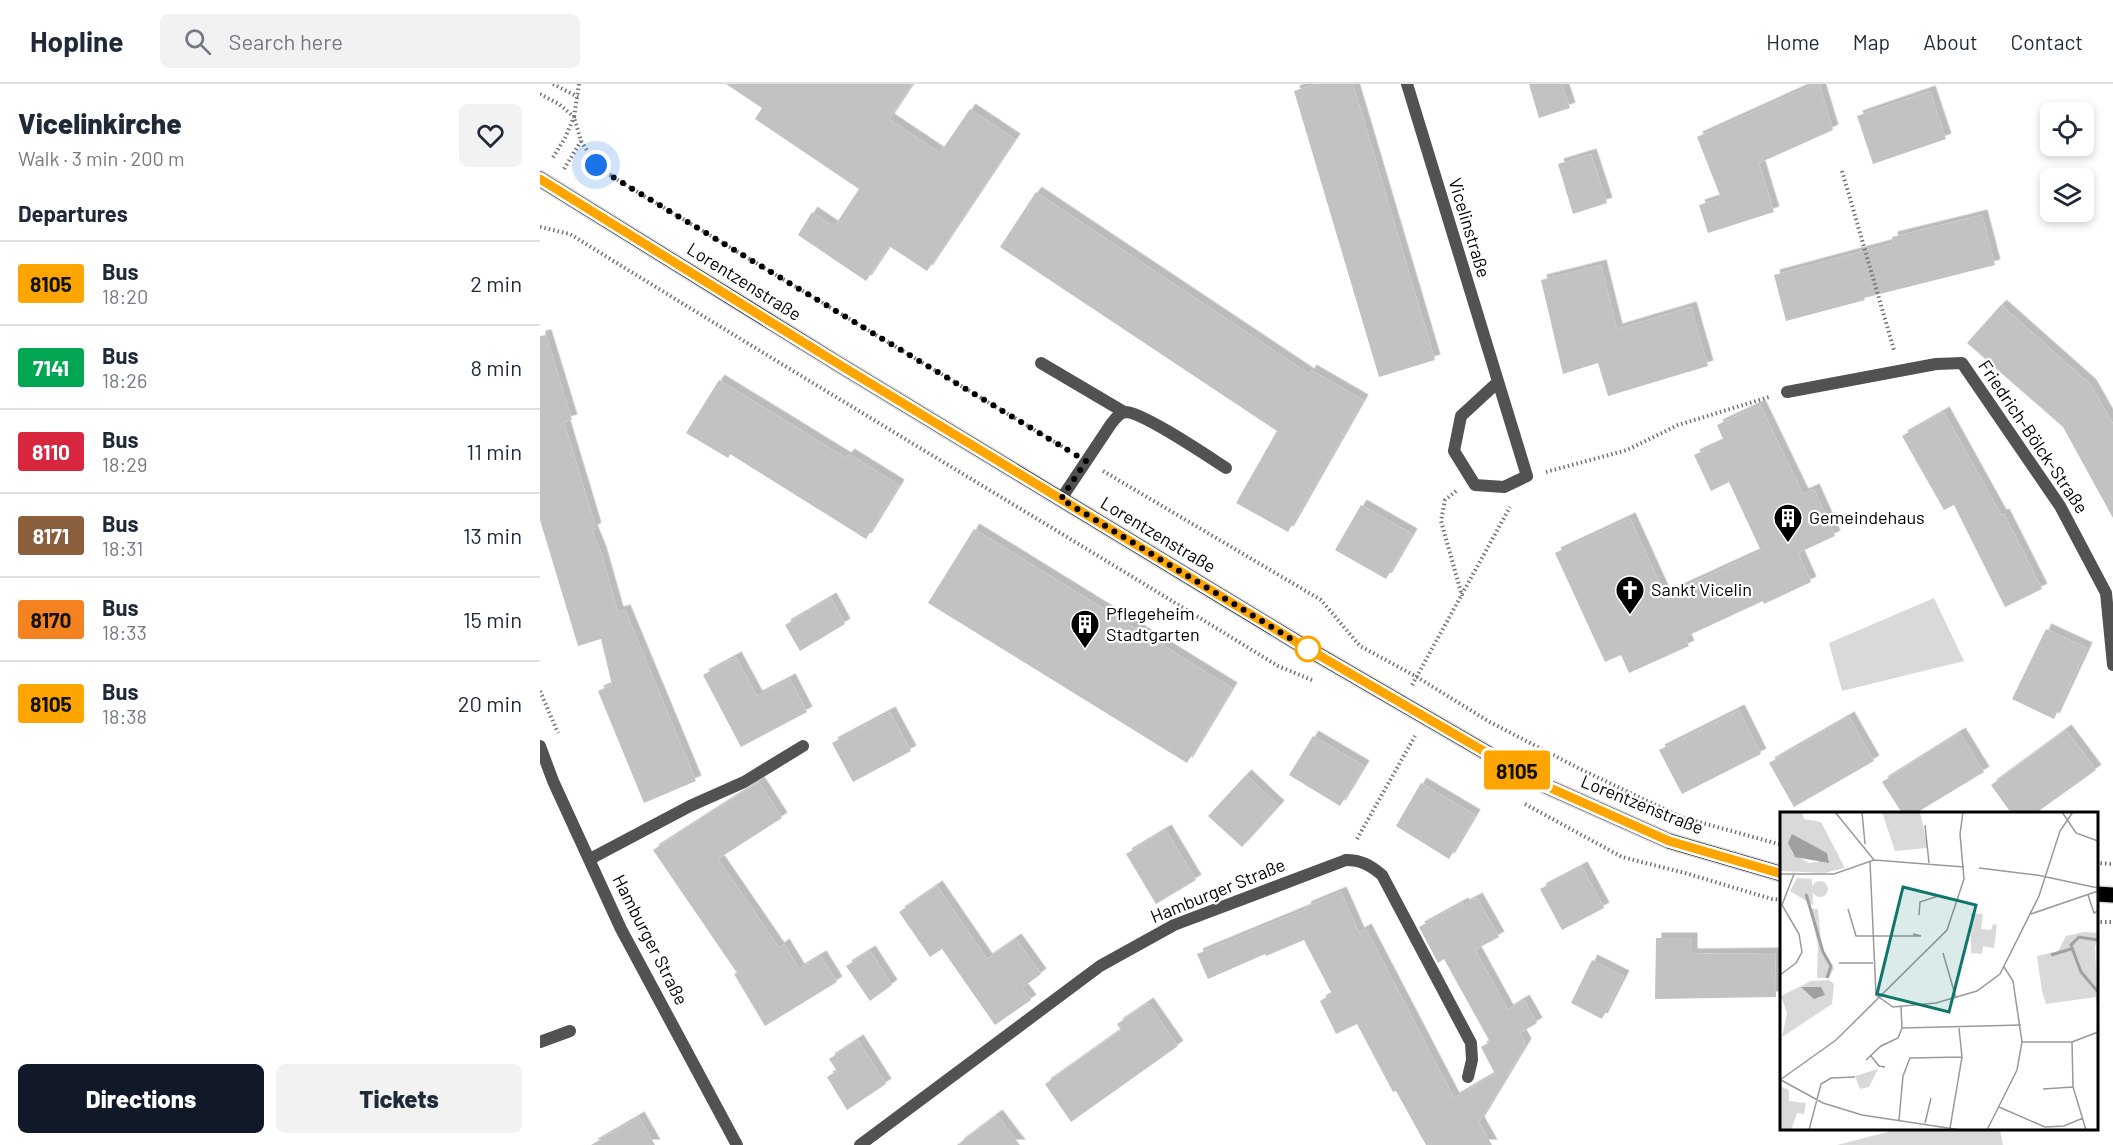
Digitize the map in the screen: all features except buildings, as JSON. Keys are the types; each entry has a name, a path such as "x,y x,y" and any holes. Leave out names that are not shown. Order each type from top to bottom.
{"main road":[{"name":"Lorentzenstraße","path":"540,179 840,365 1303,646 1537,782 1669,841 1780,873"},
{"path":"2098,894 2113,895"}],"street":[{"name":"Vicelinstraße","path":"1407,84 1527,476"},
{"path":"1041,363 1124,412 1141,417 1226,468"},
{"name":"Friedrich-Bölck-Straße","path":"1787,392 1936,364 1962,363 2060,506 2106,593 2113,665"},
{"path":"1498,382 1461,416 1454,451 1475,485 1504,487 1527,476"},
{"path":"1061,499 1111,424 1124,412"},
{"name":"Hamburger Straße","path":"540,746 553,781 621,929 737,1145"},
{"path":"591,860 690,806 744,782 803,746"},
{"path":"1346,860 1359,860 1382,875 1471,1043 1472,1060 1468,1077"},
{"name":"Hamburger Straße","path":"860,1145 1100,966 1174,925 1346,860"},
{"path":"540,1042 570,1031"}],"path":[{"path":"553,84 578,97"},
{"path":"540,179 565,138 574,117 579,84"},
{"path":"540,94 559,104 574,117 581,141 596,165 616,179 1321,600 1360,646 1417,677 1488,721 1580,769 1681,817 1780,844"},
{"path":"1842,171 1900,371"},
{"path":"1420,672 1527,476 1569,467 1627,450 1678,425 1787,392"},
{"path":"1462,596 1441,521 1445,500 1472,479"},
{"path":"540,691 558,733"},
{"path":"1346,860 1426,717"},
{"path":"2098,863 2113,864"}],"shaded area":[{"path":"1934,598 1964,661 1842,691 1829,643"},
{"path":"1895,1130 2000,1130 2003,1145 1837,1145"}],"bus line":[{"name":"8105","path":"540,179 840,365 1303,646 1537,782 1669,841 1780,873"}],"place":[{"name":"Gemeindehaus","path":"1788,544"},
{"name":"Sankt Vicelin","path":"1630,616"},
{"name":"Pflegeheim Stadtgarten","path":"1085,650"}],"route":[{"path":"596,165 1086,461 1061,499 1308,649"}]}
